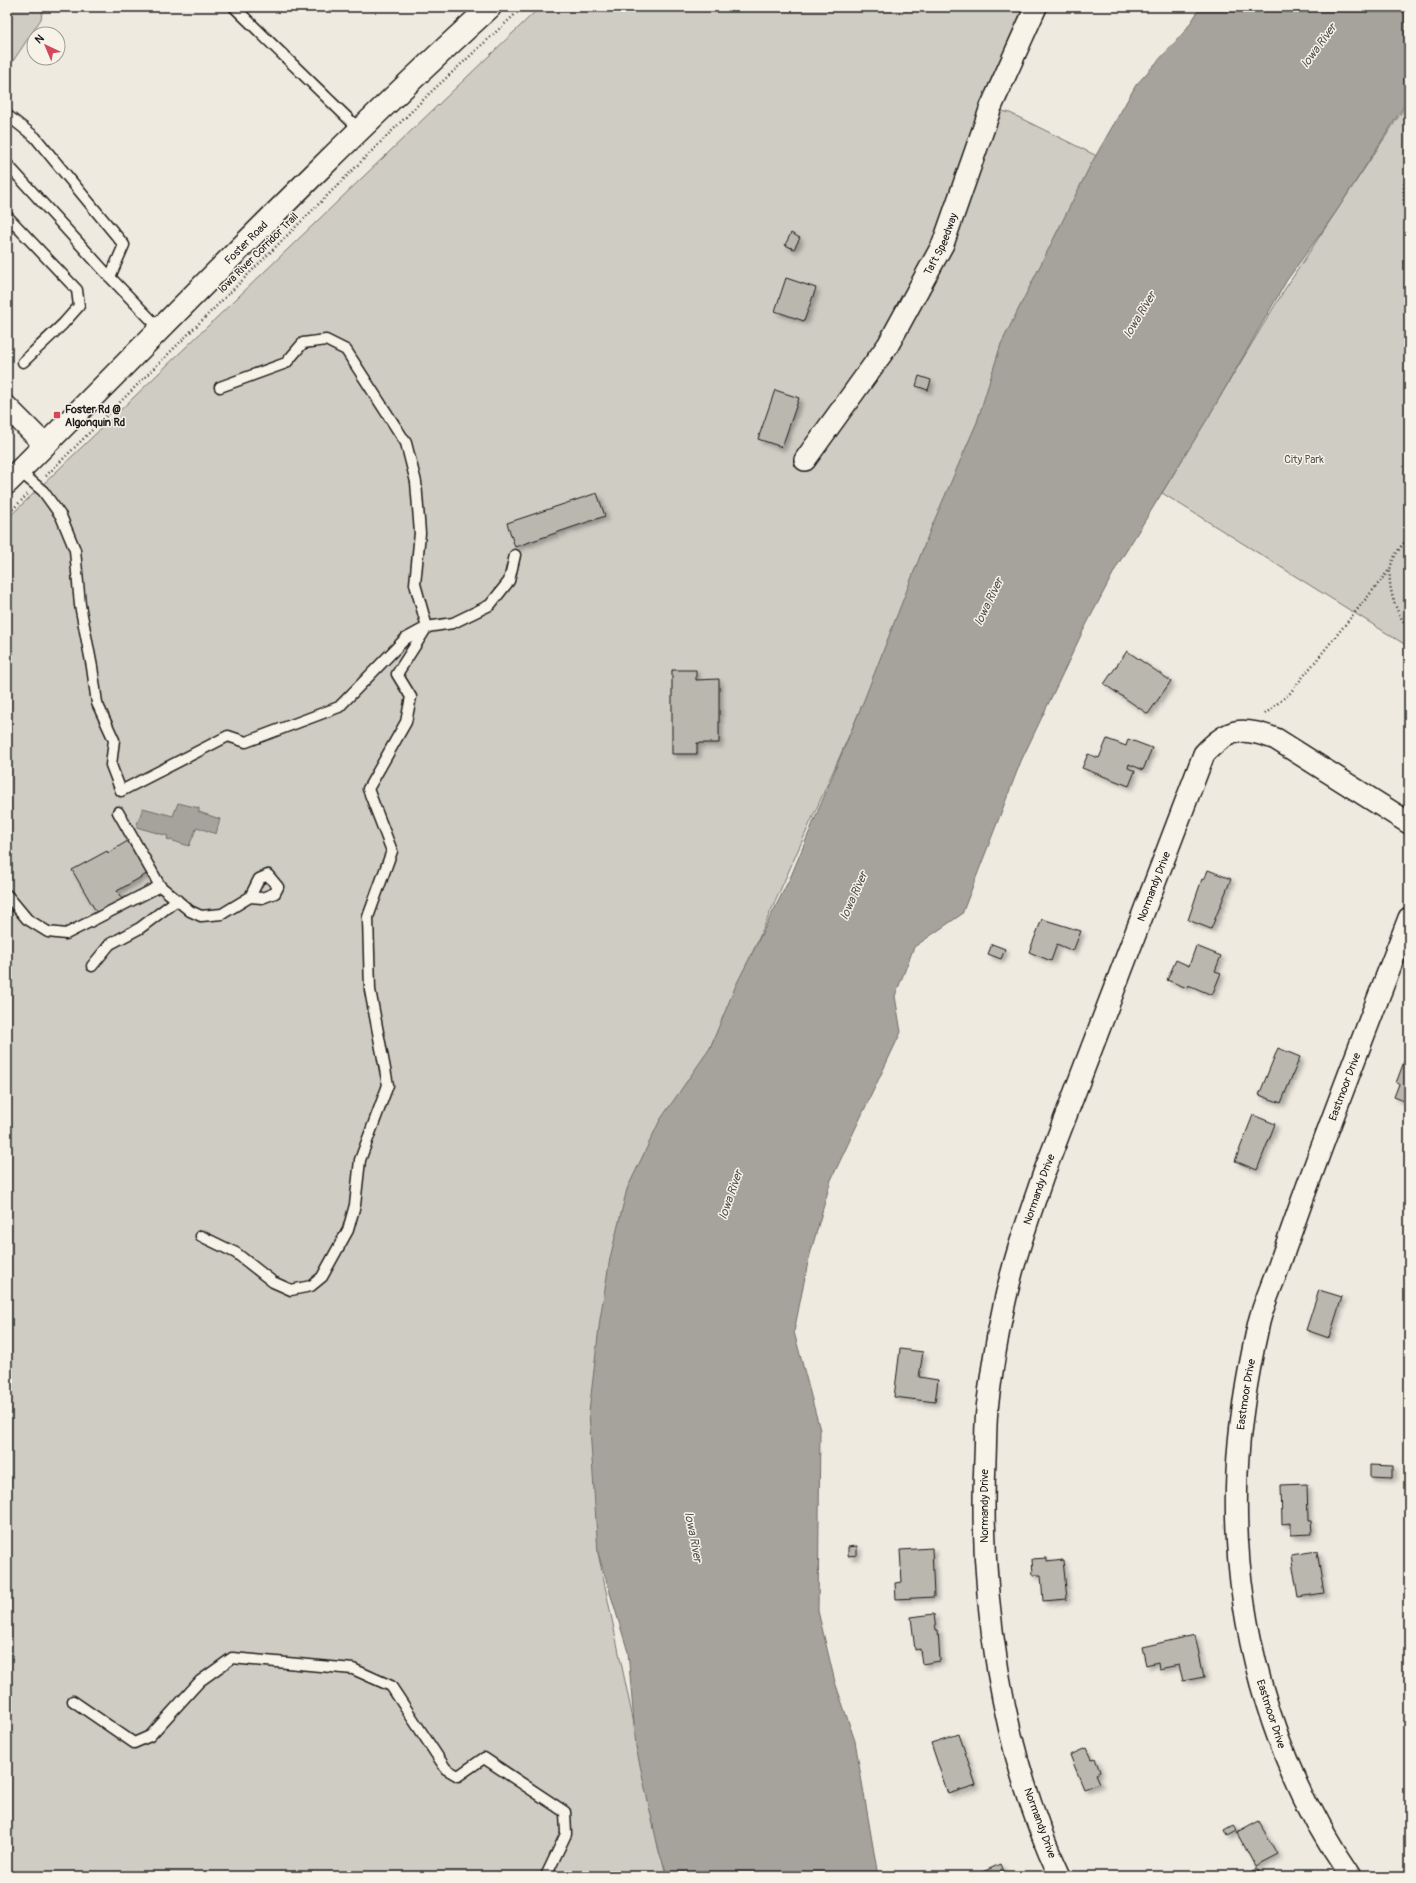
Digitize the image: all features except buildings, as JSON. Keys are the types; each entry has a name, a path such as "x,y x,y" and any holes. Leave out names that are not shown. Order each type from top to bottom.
{"street":[{"name":"Foster Road","path":"13,477 360,130 423,68 490,7"},
{"name":"Taft Speedway","path":"805,460 888,345 944,244 991,107 1036,7"},
{"path":"7,408 45,445"},
{"name":"Normandy Drive","path":"1060,1876 1035,1813 1013,1740 1003,1696 993,1636 984,1557 983,1493 987,1402 1009,1280 1026,1224 1044,1173 1204,754 1217,740 1229,734 1242,731 1258,732 1276,739 1409,823"},
{"name":"Eastmoor Drive","path":"1350,1876 1318,1824 1297,1783 1279,1741 1265,1698 1253,1653 1242,1593 1236,1517 1237,1471 1241,1425 1260,1319 1323,1143 1409,918"}],"lane":[{"path":"234,7 360,130"},
{"path":"7,115 35,137 124,245 110,278"},
{"path":"7,164 110,278 160,329"},
{"path":"7,216 77,290 79,306 63,324 23,362"},
{"path":"201,1236 236,1253 273,1282 291,1290 311,1286 322,1277 348,1230 355,1205 360,1160 388,1085 370,990 368,917 392,851 368,789 406,722 412,697 397,674 427,627 415,584 420,533 416,482 406,443 346,350 326,340 303,343 286,362 220,387"},
{"path":"13,477 37,485 43,491 61,516 74,550 80,605 92,667 97,703 114,740 111,765 121,791 228,736 246,742 339,707 405,639 427,627 452,623 490,605 510,581 515,555"},
{"path":"118,812 160,886 190,911 201,916 222,914 250,897"},
{"path":"7,895 27,919 48,932 66,934 160,886"},
{"path":"92,966 110,944 140,928 177,900"},
{"path":"73,1701 134,1744 150,1736 200,1682 232,1658 353,1669 391,1686 446,1769 458,1776 484,1758 566,1812 566,1834 546,1876"}],"path":[{"name":"Iowa River Corridor Trail","path":"7,515 431,92 523,7"},
{"path":"1409,168 1406,176 1403,206 1409,227"},
{"path":"1266,714 1290,693 1390,569 1398,549 1409,537"},
{"path":"1390,569 1392,595 1401,620 1409,629"}],"green space":[{"path":"7,7 43,7 41,19 36,26 26,26 26,42 7,70"},
{"path":"540,7 1023,7 980,106 1010,113 1105,160 710,1048 598,1553 666,1876 7,1876 7,519"},
{"name":"City Park","path":"1409,101 1409,647 1162,493 1283,292"}],"water":[{"name":"Iowa River","path":"1201,7 1409,7 1409,98 1336,212 1287,280 1208,418 1117,566 1082,633 1021,761 962,914 914,947 895,996 901,1032 831,1180 808,1262 794,1332 820,1430 818,1611 835,1682 855,1741 878,1876 668,1876 659,1852 636,1747 628,1652 598,1553 589,1412 600,1319 610,1258 627,1189 660,1120 710,1048 736,985 791,876 864,700 931,528 977,422 1001,344 1091,164 1136,85 1185,31"},
{"path":"178,803 199,808 199,812 220,819 216,834 197,827 189,846 167,839 168,836 136,827 143,808 173,816"}],"place":[{"name":"Foster Rd @ Algonquin Rd","path":"57,415"}]}
